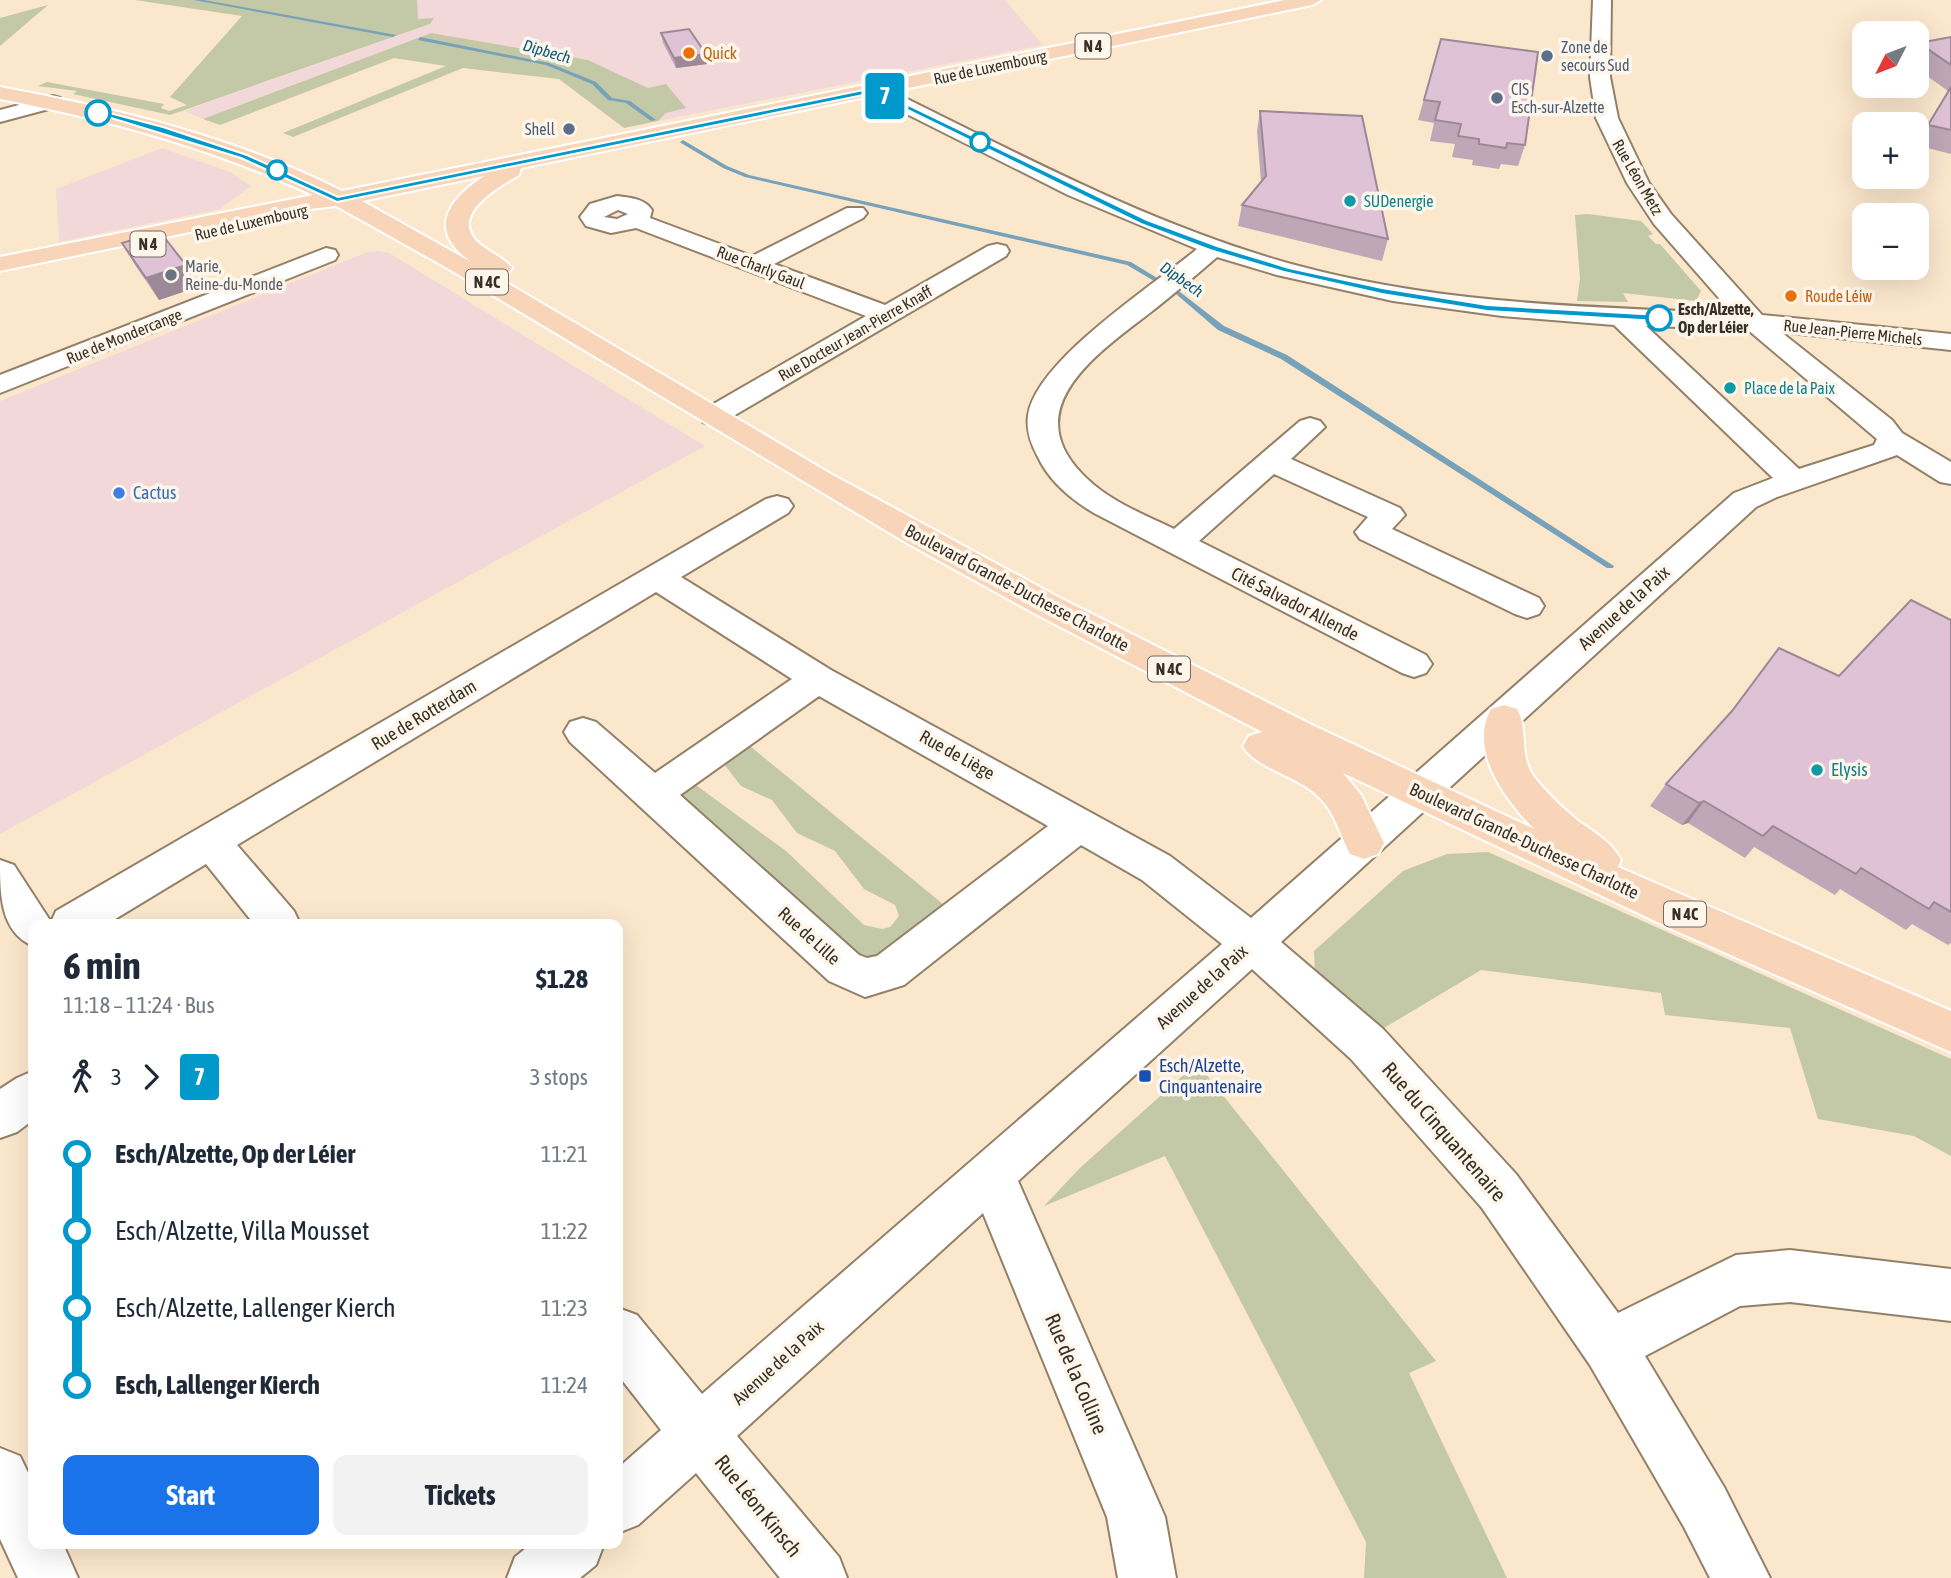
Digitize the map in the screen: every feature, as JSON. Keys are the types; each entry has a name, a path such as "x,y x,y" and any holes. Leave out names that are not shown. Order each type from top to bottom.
{"main road":[{"name":"Rue de Luxembourg","path":"0,264 292,204 337,199 1312,0"},
{"name":"Boulevard Grande-Duchesse Charlotte","path":"0,93 53,102 160,128 279,171 396,228 922,538 1190,681 1420,794 1951,1032"},
{"path":"530,160 475,192 458,219 460,236 477,255 573,312 635,369"},
{"path":"229,217 265,195 279,171"},
{"name":"Rue de Luxembourg","path":"0,275 296,214 337,199"},
{"name":"N 4C","path":"922,538 1006,611 1171,701 1306,768 1332,785 1347,805 1364,843"},
{"path":"1504,719 1502,734 1506,759 1518,785 1529,799 1559,827 1650,898"}],"street":[{"name":"Rue Léon Metz","path":"1602,0 1601,95 1618,146 1662,219 1754,322"},
{"name":"Rue Jean-Pierre Michels","path":"873,90 1144,222 1213,248 1287,270 1382,291 1487,308 1754,322 1951,342"},
{"path":"0,116 53,102"},
{"path":"753,265 855,213"},
{"name":"Rue Charly Gaul","path":"635,220 887,315"},
{"name":"Cité Salvador Allende","path":"1213,248 1095,341 1059,377 1046,397 1041,418 1044,441 1058,467 1083,492 1176,544 1414,664"},
{"name":"Rue Docteur Jean-Pierre Knaff","path":"713,416 997,251"},
{"name":"Rue de Mondercange","path":"0,385 326,256"},
{"path":"1620,317 1793,480 1885,451 1892,439"},
{"path":"1754,322 1882,426 1892,439 1951,475"},
{"path":"1176,544 1310,427"},
{"path":"1271,461 1389,514 1371,532 1527,606"},
{"name":"Avenue de la Paix","path":"623,1501 1420,794 1745,500 1793,480"},
{"name":"Rue de Rotterdam","path":"79,919 777,506"},
{"name":"Rue de Liège","path":"656,577 818,679 1156,868 1252,943"},
{"path":"653,794 818,679"},
{"name":"Rue de Lille","path":"583,732 844,968 865,978 889,972 1080,824"},
{"path":"210,842 275,919"},
{"path":"0,877 28,920"},
{"name":"Rue du Cinquantenaire","path":"1252,943 1367,1044 1499,1191 1609,1346 1704,1507 1741,1578"},
{"path":"0,1116 28,1096"},
{"name":"Rue de la Colline","path":"991,1174 1136,1517 1147,1578"},
{"path":"1609,1346 1737,1281 1790,1276 1951,1296"},
{"name":"Rue Léon Kinsch","path":"623,1340 818,1578"},
{"path":"0,1476 28,1534"},
{"path":"35,1549 49,1578"},
{"path":"536,1578 569,1549"}],"shaded area":[{"path":"417,0 1005,0 1043,45 658,121 666,113 648,88 588,60 431,33 203,119 184,111 430,24 418,19"},
{"path":"162,148 230,172 251,186 220,209 59,242 56,189"},
{"path":"365,253 389,253 705,446 0,834 0,401"}],"green space":[{"path":"135,0 417,0 418,19 434,18 430,24 170,115 73,94 77,91 38,86 47,82 164,104 161,108 169,111 187,105 170,97 242,16"},
{"path":"48,5 0,46 0,18"},
{"path":"431,33 588,60 648,88 666,84 686,108 666,113 658,121 624,128 559,79 463,68 293,137 283,133 446,66 394,58 220,125 203,119"},
{"path":"1588,214 1641,221 1653,234 1648,236 1656,244 1660,244 1701,291 1696,301 1623,293 1628,302 1577,301 1580,279 1575,215"},
{"path":"745,742 949,909 892,950 866,957 853,956 682,798 689,780 786,851 864,925 882,929 890,927 899,916 895,905 864,889 835,851 797,833 772,800 741,786 720,759"},
{"path":"1488,852 1951,1059 1951,1156 1914,1136 1818,1119 1790,1028 1665,1015 1661,993 1481,970 1379,1031 1315,972 1314,951 1403,871 1447,854"},
{"path":"1197,1063 1436,1361 1409,1373 1507,1578 1364,1578 1366,1542 1165,1156 1044,1206 1080,1168"}],"building":[{"path":"689,29 706,54 674,58 661,33"},
{"path":"1951,37 1951,65 1929,50 1929,41"},
{"path":"1441,39 1538,52 1525,145 1507,143 1506,148 1479,144 1479,139 1458,136 1461,124 1435,120 1440,102 1424,100"},
{"path":"1951,87 1951,130 1929,123"},
{"path":"1260,111 1362,116 1388,239 1242,205 1266,176"},
{"path":"160,232 186,265 146,278 122,243"},
{"name":"Elysis","path":"1911,600 1951,620 1951,912 1934,902 1929,909 1861,868 1856,874 1773,826 1763,836 1704,801 1699,803 1666,784 1732,711 1779,648 1839,676"}],"waterway":[{"name":"Dipbech","path":"196,0 393,35"},
{"name":"Dipbech","path":"420,39 547,64 594,83 610,99 628,102 653,120"},
{"name":"Dipbech","path":"683,142 725,167 747,176 1129,263 1178,293 1221,328 1284,357 1610,566"}],"bus line":[{"name":"7","path":"98,113 160,128 244,156 337,199 873,90 1144,222 1213,248 1287,270 1382,291 1487,308 1659,318"}],"place":[{"name":"Quick","path":"689,53"},
{"name":"Zone de secours Sud","path":"1547,56"},
{"name":"CIS Esch-sur-Alzette","path":"1497,98"},
{"name":"Shell","path":"569,129"},
{"name":"SUDenergie","path":"1350,201"},
{"name":"Marie, Reine-du-Monde","path":"171,275"},
{"name":"Roude Léiw","path":"1791,296"},
{"name":"Esch/Alzette, Op der Léier","path":"1659,318"},
{"name":"Place de la Paix","path":"1730,388"},
{"name":"Cactus","path":"119,493"},
{"name":"Elysis","path":"1817,770"},
{"name":"Esch/Alzette, Cinquantenaire","path":"1145,1076"}]}
